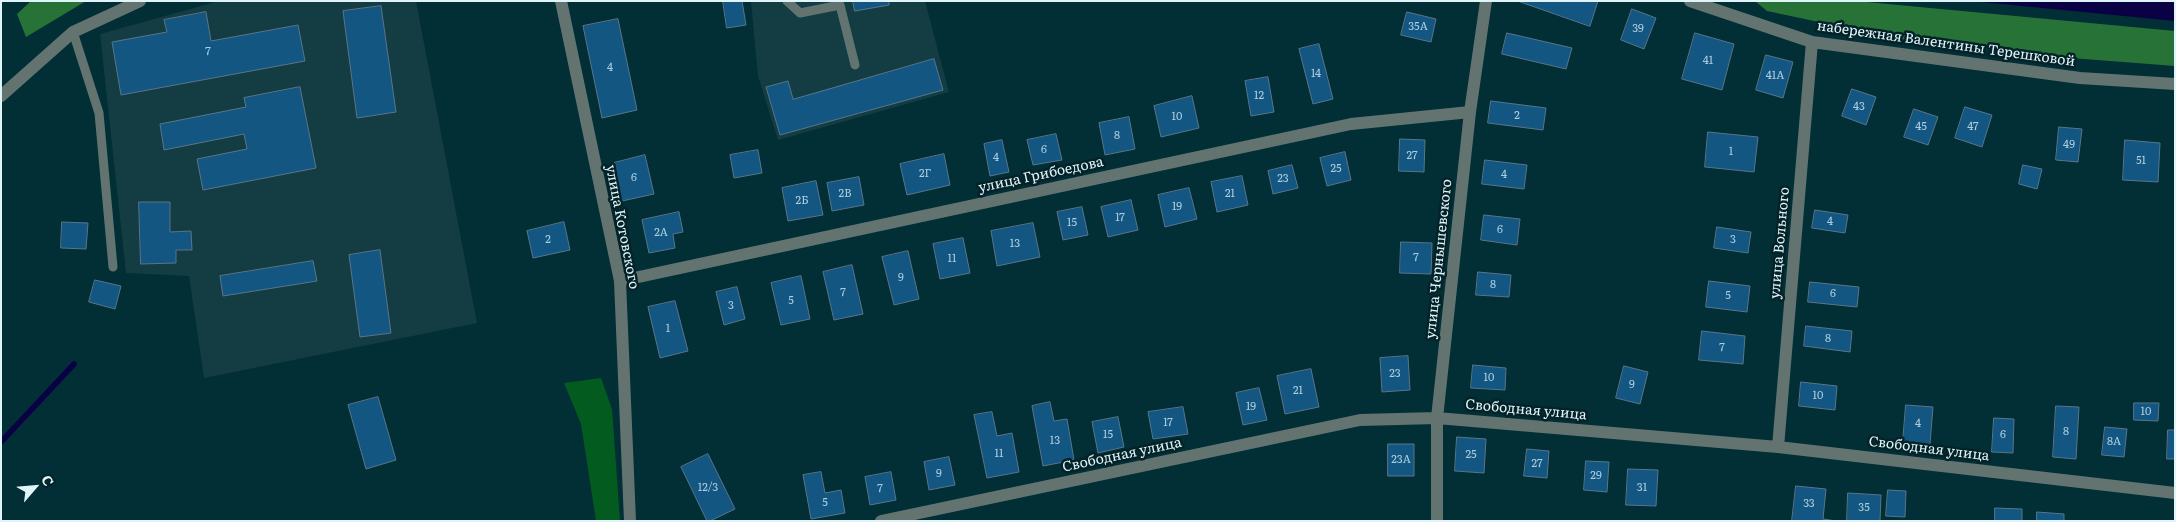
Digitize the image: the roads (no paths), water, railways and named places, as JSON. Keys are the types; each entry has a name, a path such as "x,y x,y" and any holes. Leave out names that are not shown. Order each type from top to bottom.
{"street":[{"path":"1,96 73,32 140,1"},
{"name":"улица Котовского","path":"561,1 620,281 630,521"},
{"name":"улица Чернышевского","path":"1437,521 1437,418 1470,112 1486,1"},
{"name":"набережная Валентины Терешковой","path":"1690,1 1812,42 2080,78 2175,84"},
{"name":"улица Вольного","path":"1778,447 1812,42"},
{"name":"улица Грибоедова","path":"620,281 1350,124 1470,112"},
{"name":"Свободная улица","path":"881,521 1360,420 1437,418 1778,447 2175,493"}],"lane":[{"path":"787,1 800,13 840,5 855,65"},
{"path":"73,32 99,113 113,267"}],"waterway":[{"path":"1,442 74,364"}]}
